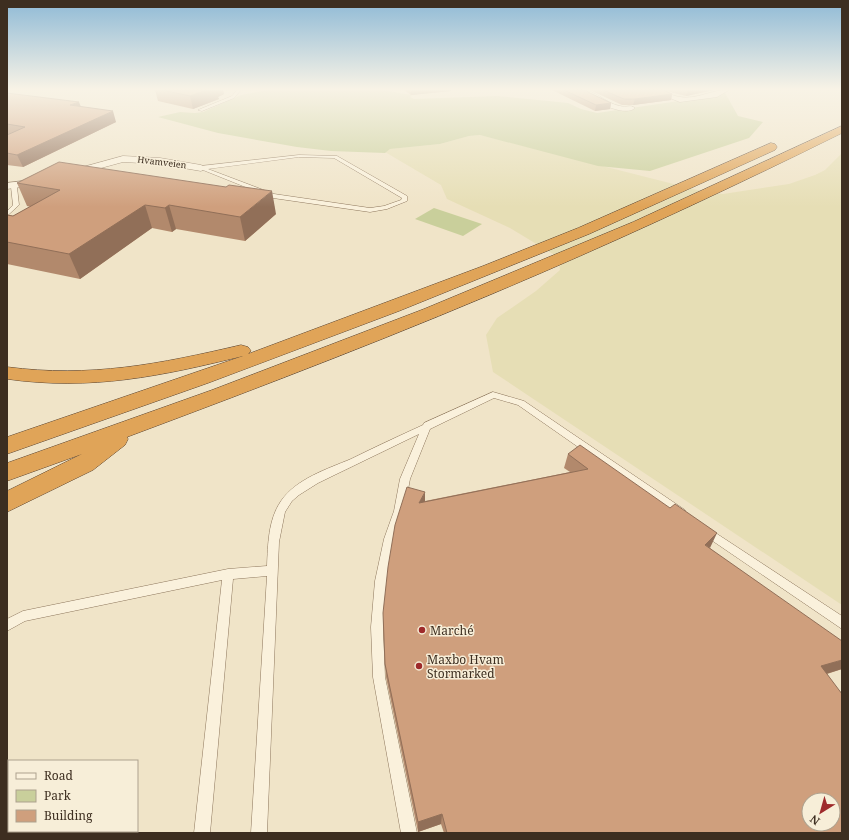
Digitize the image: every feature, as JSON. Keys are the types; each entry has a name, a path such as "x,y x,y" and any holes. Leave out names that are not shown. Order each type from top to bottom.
{"highway":[{"path":"7,472 339,350 542,268 697,200 842,129"},
{"path":"7,446 136,402 337,327 520,256 718,172 782,142"},
{"path":"7,373 62,379 128,374 179,365 337,327"},
{"path":"7,502 85,464 134,426"}],"street":[{"name":"Hvamveien","path":"10,186 54,178 87,167 122,159 136,158 201,168"}],"lane":[{"path":"299,156 328,156 335,157 405,197 404,201 396,204 385,208 370,210 281,197 201,168 299,156"},
{"path":"87,167 110,170"},
{"path":"7,214 13,208 16,200 10,186"},
{"path":"259,833 272,571 274,542 279,510 293,494 314,480 427,425 493,395 521,403 842,623"},
{"path":"410,833 379,677 377,627 381,581 389,539 400,511 405,479 427,425"},
{"path":"7,625 23,616 228,574 272,571"},
{"path":"202,833 228,574"}],"shaded area":[{"path":"480,135 705,192 723,194 789,184 825,170 842,153 842,605 493,372 486,335 497,318 536,291 560,270 558,257 510,228 447,199 441,185 385,152 390,149 440,144 469,136"}],"green space":[{"path":"204,129 757,129 749,138 650,171 598,166 480,135 469,136 440,144 390,149 385,153 331,151 297,147"},
{"path":"434,208 482,224 463,236 415,219"}],"building":[{"path":"20,129 73,129 17,155 7,153 7,135"},
{"path":"59,162 226,187 229,185 272,191 240,217 169,205 165,208 145,205 69,254 7,242 7,215 13,216 60,190 17,183"},
{"path":"580,445 670,508 675,504 717,533 705,545 842,641 842,660 821,666 842,694 842,833 447,833 442,814 418,822 385,664 383,613 388,567 395,525 407,487 425,492 419,503 588,469 568,454"}],"place":[{"name":"Marché","path":"422,630"},
{"name":"Maxbo Hvam Stormarked","path":"419,666"}]}
